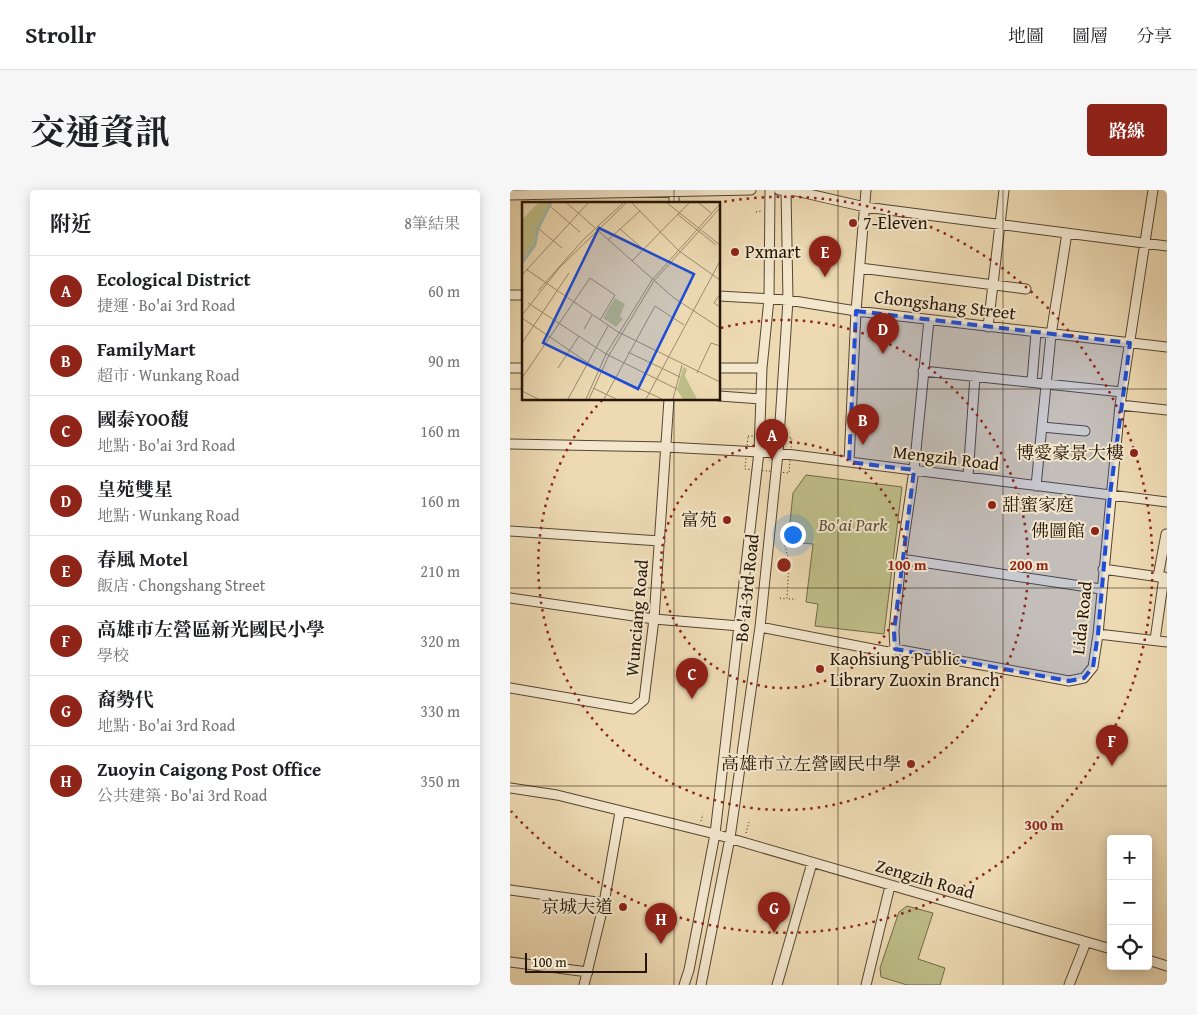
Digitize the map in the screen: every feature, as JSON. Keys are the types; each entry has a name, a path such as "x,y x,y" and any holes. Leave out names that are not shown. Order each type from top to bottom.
{"street":[{"path":"510,195 751,190"},
{"name":"Bo'ai 3rd Road","path":"684,985 689,970 715,834 759,452 762,368 769,299 770,190"},
{"path":"778,190 796,191 865,207 1167,246"},
{"name":"Bo'ai 3rd Road","path":"700,985 730,838 760,627 778,453 788,300 786,190"},
{"path":"849,462 856,311 866,190"},
{"path":"988,327 1004,190"},
{"name":"Lida Road","path":"760,627 888,652 895,649 1069,681 1084,678 1093,667 1098,634 1120,405 1153,190"},
{"path":"1036,486 1051,335 1067,233"},
{"path":"860,268 1026,289"},
{"name":"Chongshang Street","path":"720,296 788,300 856,311 1167,347"},
{"path":"895,649 894,631 901,559 914,470 929,320"},
{"path":"1032,381 1036,333"},
{"path":"720,368 762,368"},
{"path":"923,372 1046,382 1122,392"},
{"path":"968,477 975,376"},
{"path":"720,396 760,399"},
{"name":"Wunciang Road","path":"510,688 633,709 644,700 647,690 654,619 669,400"},
{"path":"1120,405 1167,410"},
{"path":"1042,427 1085,430"},
{"name":"Mengzih Road","path":"510,444 666,447 778,453 1167,502"},
{"path":"510,531 660,541"},
{"path":"1155,640 1166,534"},
{"path":"901,559 1101,589"},
{"path":"1103,569 1163,577"},
{"path":"510,598 654,619 740,626"},
{"path":"1098,634 1167,642"},
{"path":"510,788 557,795 715,834"},
{"path":"584,985 604,903 620,812"},
{"name":"Zengzih Road","path":"715,834 812,864 1107,948"},
{"path":"777,985 812,864"},
{"path":"868,985 890,886"},
{"path":"510,890 604,903"},
{"path":"1070,985 1086,942"},
{"path":"1152,961 1167,966"},
{"path":"510,962 588,972"}],"path":[{"path":"748,436 792,438"},
{"path":"784,542 788,562 787,599"},
{"path":"780,598 796,599"}],"highlighted area":[{"path":"856,311 1130,343 1110,495 1098,634 1093,667 1084,678 1069,681 895,649 894,631 914,470 849,462"}],"green space":[{"name":"Bo'ai Park","path":"806,475 902,487 884,634 815,626 818,604 806,602 813,544 788,542 793,493"},
{"path":"907,906 933,913 918,959 945,968 940,985 907,985 881,977 880,968 899,912"}],"place":[{"name":"7-Eleven","path":"853,223"},
{"name":"Pxmart","path":"735,252"},
{"name":"春風 Motel","path":"825,277"},
{"name":"皇苑雙星","path":"883,354"},
{"name":"FamilyMart","path":"863,445"},
{"name":"博愛豪景大樓","path":"1134,453"},
{"name":"Ecological District","path":"772,460"},
{"name":"甜蜜家庭","path":"992,505"},
{"name":"富苑","path":"727,520"},
{"name":"佛圖館","path":"1095,531"},
{"name":"Kaohsiung Public Library Zuoxin Branch","path":"820,669"},
{"name":"國泰YOO馥","path":"692,699"},
{"name":"高雄市立左營國民中學","path":"911,764"},
{"name":"高雄市左營區新光國民小學","path":"1112,766"},
{"name":"京城大道","path":"623,907"},
{"name":"裔勢代","path":"774,933"},
{"name":"Zuoyin Caigong Post Office","path":"661,944"}]}
